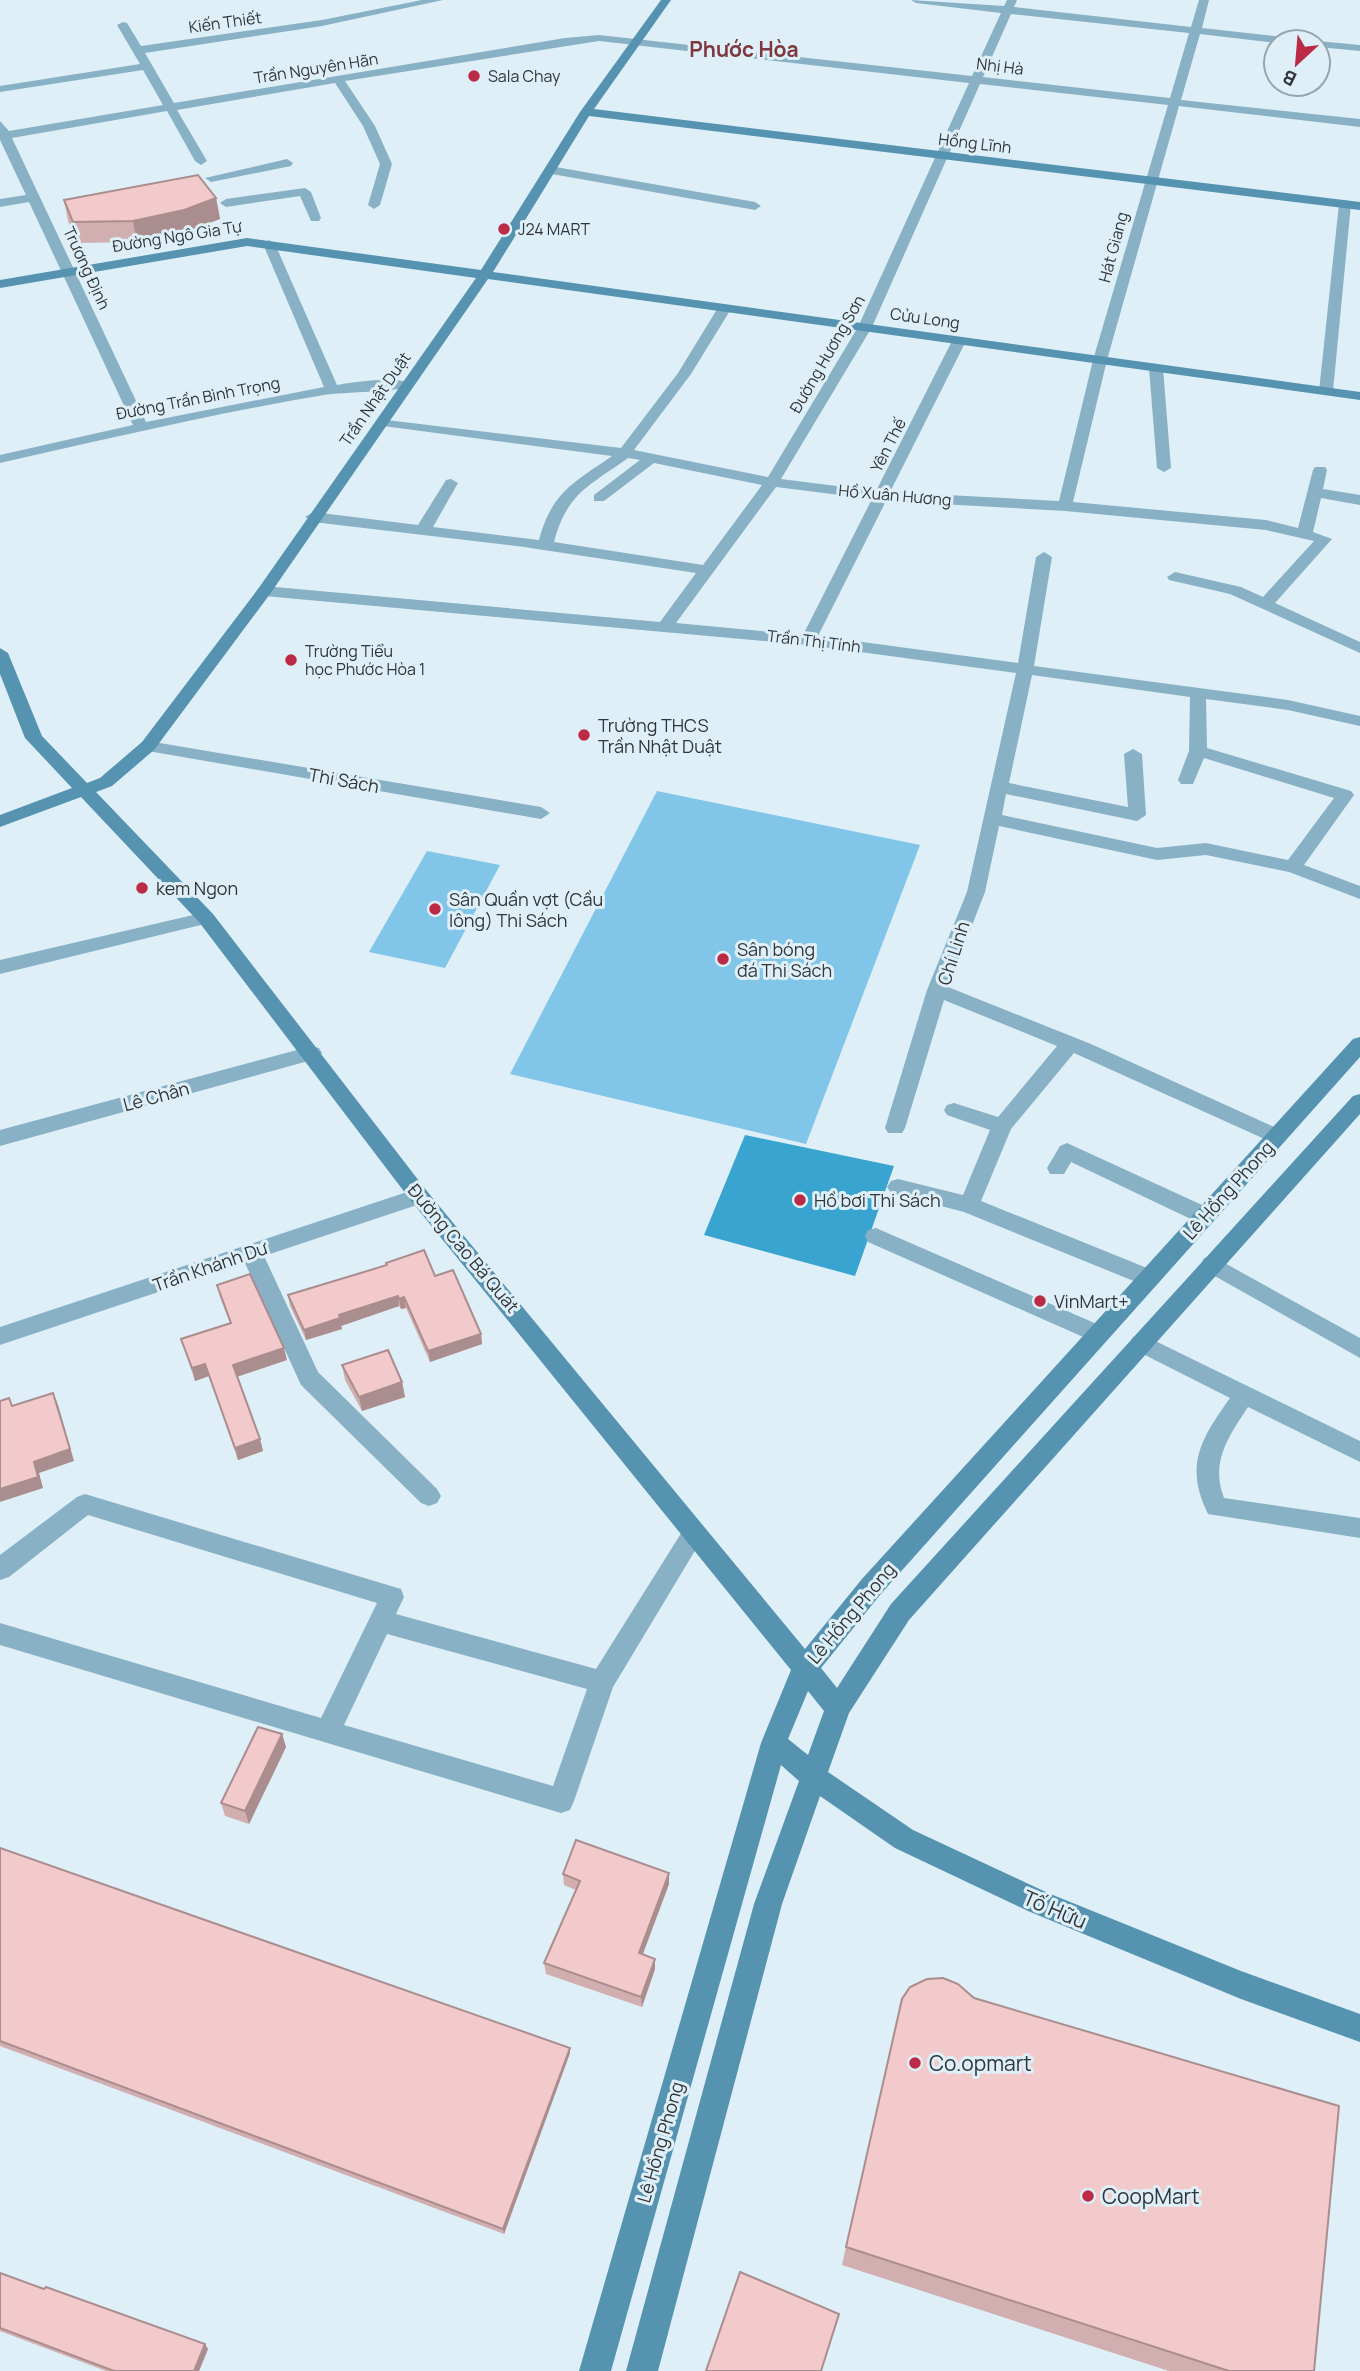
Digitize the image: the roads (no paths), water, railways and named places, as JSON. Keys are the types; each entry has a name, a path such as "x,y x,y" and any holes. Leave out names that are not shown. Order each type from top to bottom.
{"street":[{"name":"Kiến Thiết","path":"140,50 322,23 438,0"},
{"name":"Trần Nhật Duật","path":"0,821 84,792 121,771 148,746 264,592 313,517 383,422 485,274 586,112 666,0"},
{"path":"916,0 1010,5 1262,38"},
{"name":"Hát Giang","path":"1065,506 1100,360 1204,0"},
{"name":"Đường Hương Sơn","path":"666,625 772,482 865,327 1010,5"},
{"path":"123,25 140,50 201,161"},
{"name":"Trần Nguyên Hãn","path":"2,132 172,108 565,41 600,38 637,41"},
{"name":"Nhị Hà","path":"637,41 1360,123"},
{"path":"1332,45 1360,48"},
{"path":"0,89 149,66"},
{"path":"340,80 369,126 386,164 374,205"},
{"name":"Hồng Lĩnh","path":"586,112 1353,205"},
{"name":"Trương Định","path":"2,132 141,427"},
{"path":"211,178 287,163"},
{"path":"550,170 755,206"},
{"path":"226,203 305,192 315,218"},
{"path":"0,203 34,197"},
{"path":"272,197 276,212"},
{"path":"1326,391 1353,205"},
{"name":"Đường Ngô Gia Tự","path":"0,284 247,242 485,274"},
{"path":"269,244 332,389"},
{"name":"Cửu Long","path":"485,274 1360,396"},
{"path":"545,545 552,520 567,494 625,453 684,374 724,309"},
{"name":"Yên Thế","path":"808,640 960,341"},
{"path":"1156,368 1164,468"},
{"name":"Đường Trần Bình Trọng","path":"0,459 141,427 332,389 382,384 406,385"},
{"name":"Hồ Xuân Hương","path":"383,422 625,453 772,482 881,496 1065,506 1266,525 1305,533"},
{"path":"599,498 653,458"},
{"path":"1267,602 1324,539 1305,533 1320,470"},
{"path":"423,530 451,482"},
{"path":"1314,492 1360,500"},
{"path":"313,517 545,545 706,570"},
{"name":"Chí Linh","path":"1044,557 1025,669 976,892 937,990 1070,1044 1276,1136"},
{"path":"1175,577 1235,590 1267,602 1360,648"},
{"name":"Trần Thị Tính","path":"264,592 666,625 808,640 1313,709 1360,721"},
{"name":"Đường Cao Bá Quát","path":"0,653 34,737 206,918 419,1196 495,1285 693,1534 838,1708"},
{"path":"1186,779 1198,751 1198,693"},
{"name":"Thi Sách","path":"148,746 541,813"},
{"path":"1198,751 1345,795 1293,867"},
{"path":"999,787 1137,815 1133,754"},
{"path":"992,819 1157,854 1206,849 1293,867 1360,893"},
{"path":"0,967 206,918"},
{"path":"895,1128 937,990"},
{"path":"969,1205 1002,1126 1070,1044"},
{"name":"Lê Hồng Phong","path":"595,2371 774,1743 804,1670 871,1587 1360,1044"},
{"name":"Lê Chân","path":"0,1138 312,1053"},
{"name":"Lê Hồng Phong","path":"642,2371 768,1903 838,1708 901,1612 1360,1101"},
{"path":"954,1110 1002,1126"},
{"path":"1057,1168 1067,1152 1205,1216"},
{"path":"898,1186 969,1205 1149,1278"},
{"name":"Trần Khánh Dư","path":"0,1336 419,1196"},
{"path":"876,1236 1098,1334"},
{"path":"251,1252 309,1378 429,1496"},
{"path":"1212,1264 1360,1349"},
{"path":"1141,1343 1360,1452"},
{"path":"1244,1395 1207,1451 1207,1488 1216,1507 1360,1528"},
{"path":"0,1569 85,1504 392,1597 327,1733"},
{"path":"0,1634 561,1801 602,1682 693,1534"},
{"path":"381,1621 602,1682"},
{"name":"Tố Hữu","path":"774,1743 813,1776 904,1839 1038,1902 1241,1985 1360,2028"}],"place":[{"name":"Sala Chay","path":"474,76"},
{"name":"J24 MART","path":"504,229"},
{"name":"Trường Tiểu học Phước Hòa 1","path":"291,660"},
{"name":"Trường THCS Trần Nhật Duật","path":"584,735"},
{"name":"kem Ngon","path":"142,888"},
{"name":"Sân Quần vợt (Cầu lông) Thi Sách","path":"435,909"},
{"name":"Sân bóng đá Thi Sách","path":"723,959"},
{"name":"Hồ bơi Thi Sách","path":"800,1200"},
{"name":"VinMart+","path":"1040,1301"},
{"name":"Co.opmart","path":"915,2063"},
{"name":"CoopMart","path":"1088,2196"}],"district":[{"name":"Phước Hòa","path":"744,49"}]}
